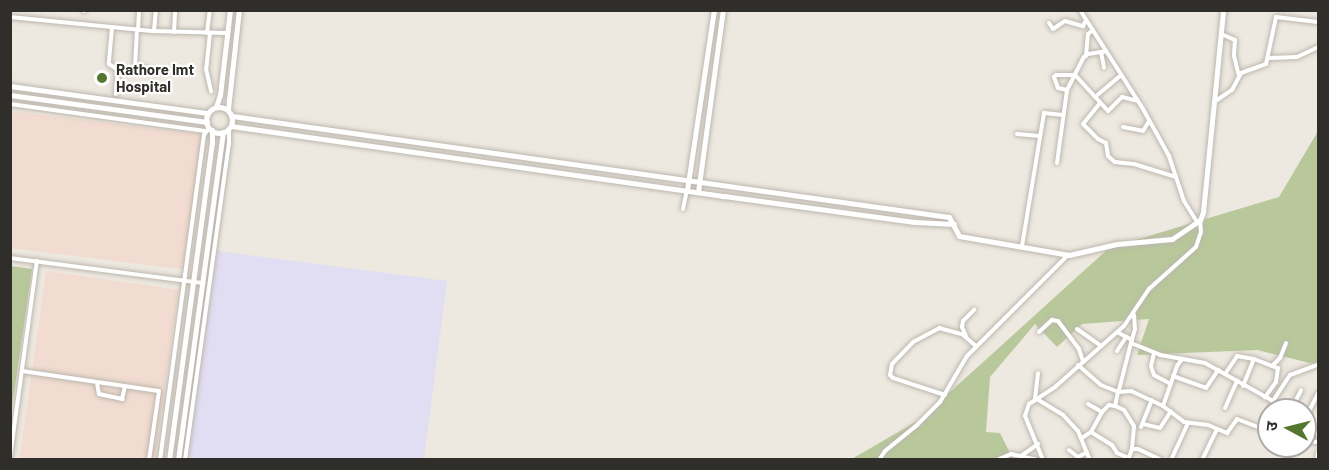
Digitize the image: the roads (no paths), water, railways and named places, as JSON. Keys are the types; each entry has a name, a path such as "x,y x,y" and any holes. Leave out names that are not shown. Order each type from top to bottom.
{"street":[{"path":"139,10 135,66 156,72"},
{"path":"154,31 156,10"},
{"path":"174,32 176,10"},
{"path":"210,10 206,69 211,91"},
{"path":"10,86 208,113 216,107 230,10"},
{"path":"178,459 203,283 232,116 228,109 239,10"},
{"path":"683,209 714,10"},
{"path":"698,192 723,10"},
{"path":"1043,459 1025,416 1029,404 1055,387 1117,332 1134,314 1149,289 1196,246 1201,232 1199,221 1184,201 1169,156 1138,101 1103,52 1085,15 1080,10"},
{"path":"232,116 949,217 959,236 1069,255 1118,244 1172,239 1199,221 1203,212 1223,10"},
{"path":"1049,23 1053,29 1065,21 1083,26 1085,15"},
{"path":"10,17 154,31 228,33"},
{"path":"1213,102 1232,90 1244,71 1266,64 1276,17 1318,21"},
{"path":"112,27 109,64 118,70 116,94"},
{"path":"1057,163 1068,90 1086,56 1088,34 1093,30"},
{"path":"1221,34 1235,40 1234,56 1239,76"},
{"path":"1269,58 1297,57 1318,47"},
{"path":"1086,56 1103,52"},
{"path":"1103,52 1104,68"},
{"path":"1068,90 1058,88 1054,77 1056,75 1076,75 1110,111 1122,97 1138,101"},
{"path":"1095,97 1121,75"},
{"path":"10,95 208,128"},
{"path":"1100,103 1083,124 1098,139 1106,143 1108,156 1115,162 1134,164 1176,177"},
{"path":"10,104 228,129 914,222 954,224"},
{"path":"216,107 228,109"},
{"path":"169,459 194,282 208,113"},
{"path":"1023,246 1044,113 1063,115"},
{"path":"699,114 708,115"},
{"path":"1123,127 1143,131 1149,120"},
{"path":"160,459 208,128"},
{"path":"185,459 229,143 228,129"},
{"path":"1017,134 1040,136"},
{"path":"879,459 885,450 916,426 945,395 960,366 976,346 1069,255"},
{"path":"10,258 203,283"},
{"path":"10,457 13,419 37,261"},
{"path":"968,339 962,325 974,310"},
{"path":"1115,406 1132,342 1134,314"},
{"path":"1039,332 1056,319 1079,349 1083,361"},
{"path":"945,395 893,378 890,369 913,342 936,328 943,328 968,339 976,346"},
{"path":"1077,329 1100,345"},
{"path":"1117,332 1154,353 1202,362 1265,397 1277,380 1279,369 1238,355 1224,374"},
{"path":"1117,351 1126,337"},
{"path":"1272,366 1280,358 1286,343"},
{"path":"1154,353 1151,366 1154,375 1171,384"},
{"path":"1163,406 1173,376 1182,359"},
{"path":"1243,386 1254,359"},
{"path":"1078,365 1101,385 1118,391 1131,391 1152,400 1188,423 1204,424 1228,432 1237,419 1257,426"},
{"path":"1276,398 1290,375 1318,365"},
{"path":"1173,376 1206,388 1218,370"},
{"path":"22,371 159,391 149,459"},
{"path":"1035,398 1038,373"},
{"path":"1225,408 1237,381"},
{"path":"97,382 99,394 122,399 125,386"},
{"path":"1297,398 1301,390"},
{"path":"1035,398 1065,416 1082,438 1090,459"},
{"path":"1152,400 1142,425 1160,428 1171,411"},
{"path":"1088,404 1102,412"},
{"path":"1082,438 1091,432 1102,412 1109,405 1124,410 1133,423 1132,449 1129,459 1117,453 1112,445 1091,432"},
{"path":"1171,459 1188,423"},
{"path":"1202,459 1217,429"},
{"path":"1021,456 1038,444"},
{"path":"1132,449 1138,449 1162,459"},
{"path":"1069,450 1078,457 1087,452"},
{"path":"1317,459 1318,453"},
{"path":"997,459 1011,454 1037,459"}],"place":[{"name":"Rathore Imt Hospital","path":"102,78"}]}
